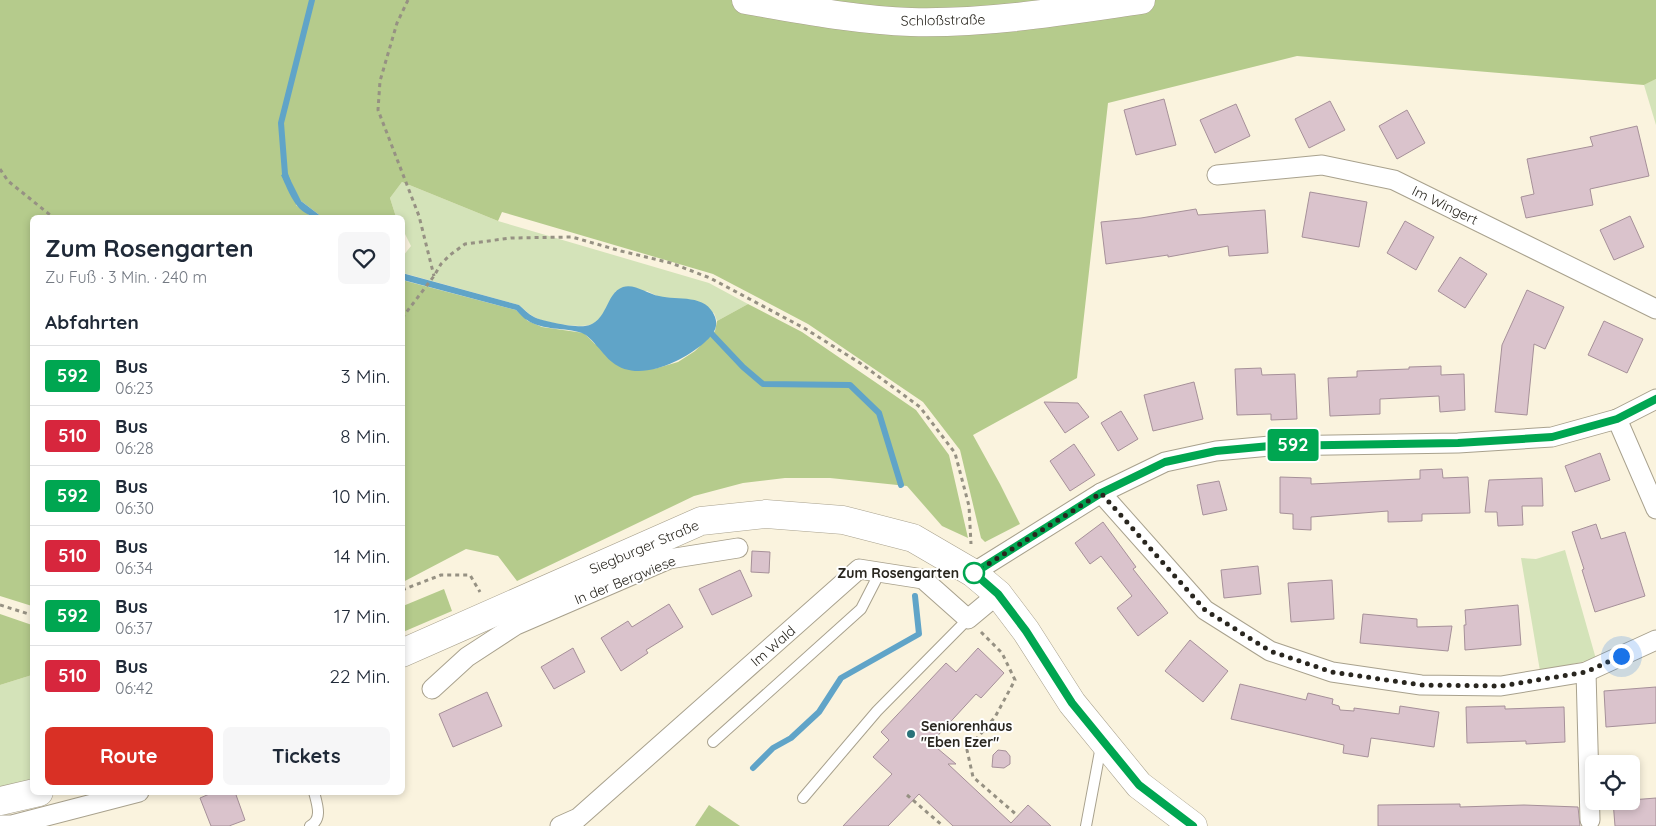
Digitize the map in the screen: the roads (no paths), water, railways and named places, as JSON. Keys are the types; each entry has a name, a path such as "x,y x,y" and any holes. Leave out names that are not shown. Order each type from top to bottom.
{"main road":[{"name":"Schloßstraße","path":"746,0 839,15 910,22 952,22 1026,16 1141,0"},
{"name":"Siegburger Straße","path":"405,652 504,619 701,521 766,514 842,520 913,538 974,573 998,594 1026,631 1072,703 1139,785 1193,826"},
{"path":"0,801 30,794"}],"street":[{"name":"Im Wingert","path":"1217,175 1322,165 1394,180 1656,309"},
{"path":"974,573 1101,493 1165,462 1216,451 1270,446 1458,443 1552,437 1617,419 1656,398"},
{"path":"1617,419 1656,509"},
{"path":"1101,493 1205,610 1270,651 1332,672 1421,685 1501,686 1586,672 1656,640"},
{"name":"In der Bergwiese","path":"432,689 504,619 669,560 738,548"},
{"name":"Im Wald","path":"560,826 578,818 859,569 924,579 968,619"},
{"path":"968,619 998,594"},
{"path":"1586,672 1590,820"},
{"path":"0,825 61,819 130,795"}],"lane":[{"path":"713,742 860,609 880,572"},
{"path":"803,798 877,711 968,619"},
{"path":"1086,826 1102,740"},
{"path":"310,826 315,823 319,815 315,795"}],"water":[{"path":"287,173 301,201 319,215 306,214 300,209 291,197 281,175"},
{"path":"405,274 519,305 534,317 544,320 581,326 592,324 598,319 617,290 632,286 659,296 691,299 705,304 711,309 716,325 714,332 707,340 684,357 660,368 634,371 612,362 586,335 540,326 526,319 516,310 405,281"}],"waterway":[{"path":"288,182 285,174 281,123 312,0"},
{"path":"707,331 763,384 850,385 879,413 901,485"},
{"path":"753,768 773,748 791,738 819,712 841,678 919,634 915,596"}],"place":[{"name":"Zum Rosengarten","path":"974,573"},
{"name":"Seniorenhaus \"Eben Ezer\"","path":"911,734"}]}
